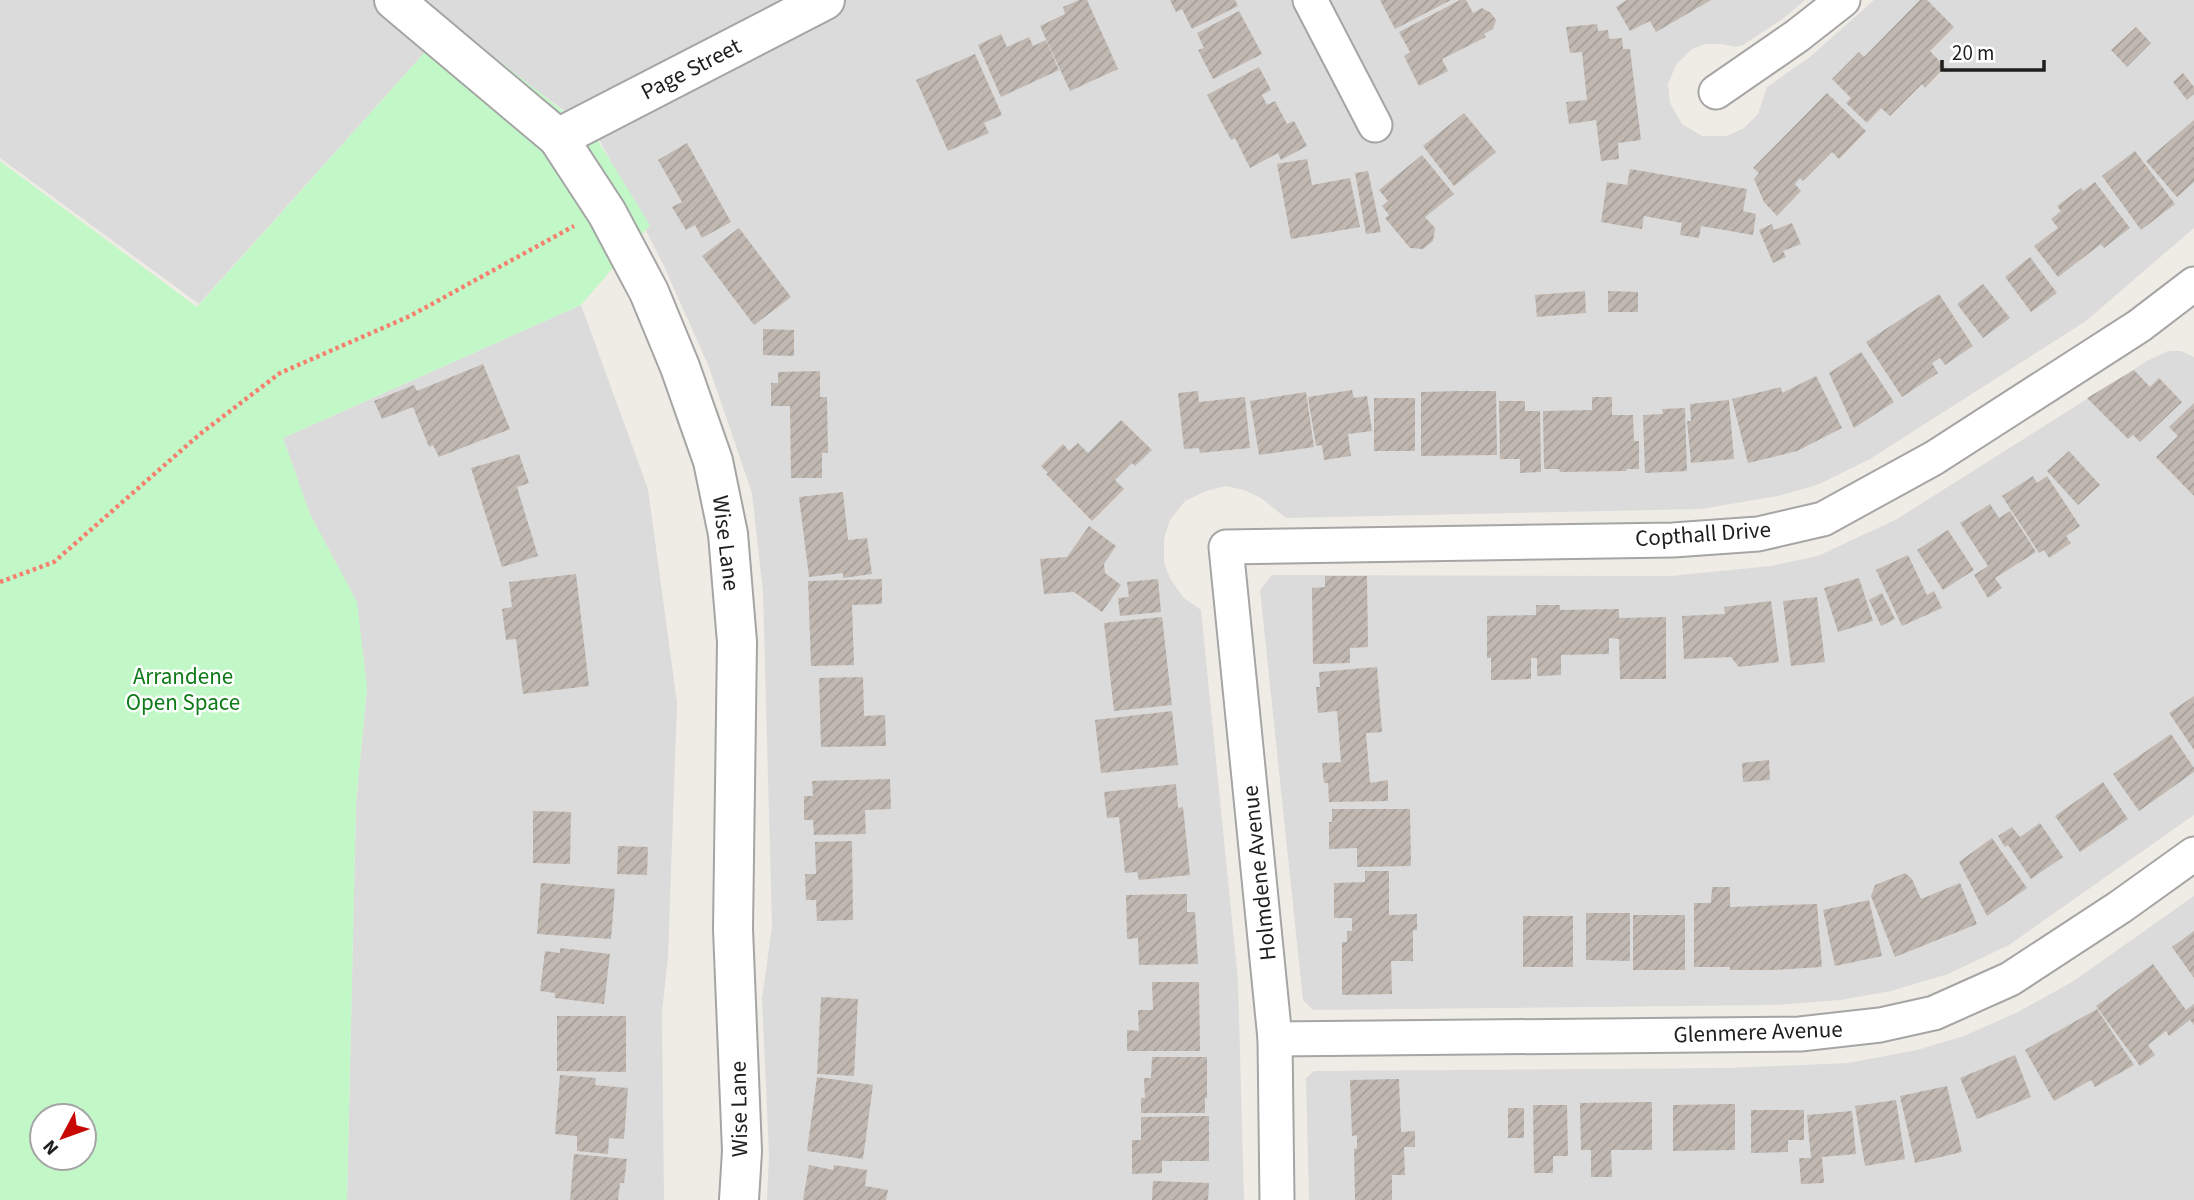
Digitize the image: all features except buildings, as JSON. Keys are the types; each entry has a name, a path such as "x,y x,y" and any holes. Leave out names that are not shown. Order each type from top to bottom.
{"street":[{"name":"Wise Lane","path":"394,0 558,138 607,213 649,292 680,367 713,461 728,534 737,642 733,929 742,1151 739,1200"},
{"name":"Page Street","path":"558,138 825,0"},
{"path":"1310,0 1375,124"},
{"path":"1716,92 1797,36 1843,0"},
{"name":"Copthall Drive","path":"1226,547 1673,540 1758,534 1823,519 1934,458 2139,326 2194,284"},
{"name":"Holmdene Avenue","path":"1226,547 1275,1039 1277,1200"},
{"name":"Glenmere Avenue","path":"1275,1039 1800,1034 1880,1025 1934,1013 2010,979 2120,907 2194,854"}],"path":[{"path":"0,582 54,562 200,434 280,373 410,316 574,226 607,213"}],"shaded area":[{"path":"0,0 1805,0 1784,18 1743,45 1735,47 1706,44 1692,49 1676,65 1668,84 1670,103 1682,124 1702,136 1727,136 1744,128 1758,114 1767,87 1810,57 1874,0 2194,0 2194,228 2086,321 1870,459 1817,485 1778,496 1701,509 1286,518 1261,498 1226,486 1206,491 1185,501 1170,520 1164,539 1164,563 1171,580 1184,598 1201,610 1238,980 1244,1200 767,1200 769,1153 762,999 772,926 763,592 752,493 709,367 663,264 596,133 519,78 451,23 199,304 0,158"},
{"path":"581,305 648,489 677,703 668,957 662,1012 664,1200 347,1200 356,803 367,688 283,438"},
{"path":"2168,351 2181,351 2194,357 2194,815 2009,945 1948,974 1891,991 1840,1000 1774,1005 1313,1010 1303,1000 1260,590 1272,575 1671,576 1771,566 1818,556 1897,519 2147,361"},
{"path":"2194,896 2194,1200 1309,1200 1306,1078 1314,1071 1727,1068 1848,1063 1917,1050 1964,1036 2018,1012 2072,982"}],"green space":[{"name":"Arrandene Open Space","path":"451,23 595,136 650,225 581,305 283,438 310,514 357,602 367,688 356,803 347,1200 0,1200 0,161 197,307"}]}
